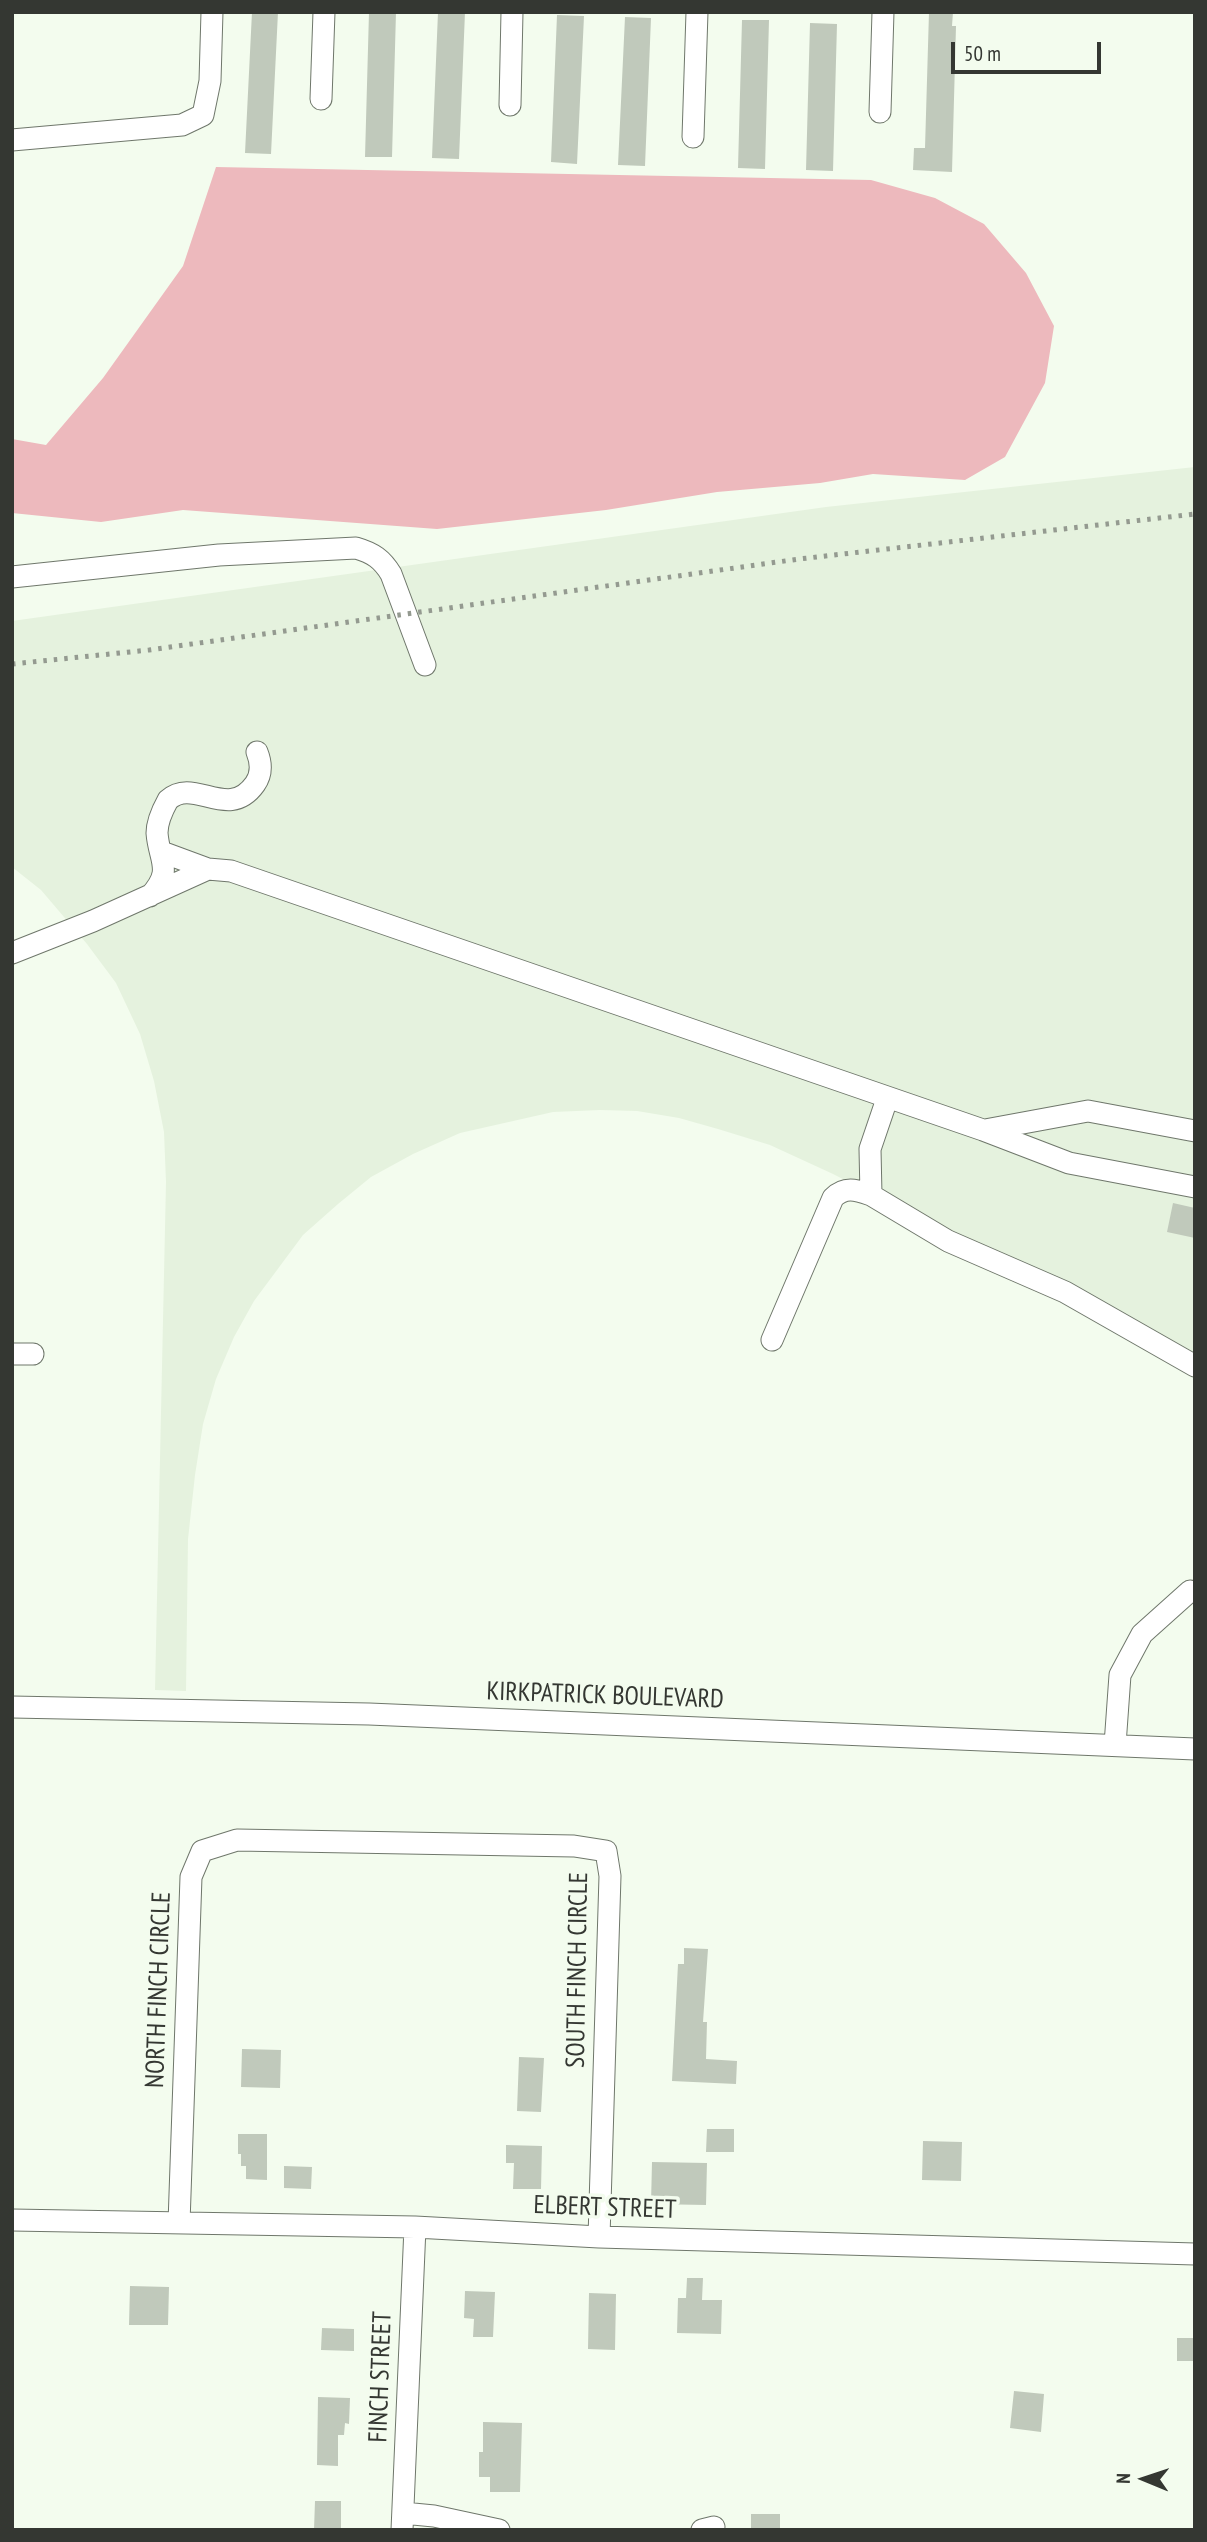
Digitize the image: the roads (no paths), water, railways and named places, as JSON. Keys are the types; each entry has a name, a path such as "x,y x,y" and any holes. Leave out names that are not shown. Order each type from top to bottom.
{"street":[{"path":"12,140 182,125 203,114 210,81 212,12"},
{"path":"321,99 324,12"},
{"path":"510,105 512,12"},
{"path":"693,137 697,12"},
{"path":"880,112 883,12"},
{"path":"12,577 219,555 356,548 371,553 384,563 391,574 425,665"},
{"path":"150,896 159,887 164,876 158,827 168,800 183,793 228,801 239,799 249,792 258,780 261,761 257,752"},
{"path":"162,852 208,869 231,871 270,882 887,1099 983,1130 1069,1163 1195,1188"},
{"path":"12,953 208,869"},
{"path":"871,1195 870,1149 887,1099"},
{"path":"983,1130 1088,1111 1195,1132"},
{"path":"772,1340 833,1198 846,1190 856,1190 871,1195 948,1241 1065,1292 1195,1366"},
{"path":"1115,1745 1120,1675 1142,1634 1190,1591"},
{"name":"KIRKPATRICK BOULEVARD","path":"12,1707 369,1714 1195,1749"},
{"name":"NORTH FINCH CIRCLE","path":"179,2223 191,1877 202,1851 237,1840 375,1844"},
{"name":"SOUTH FINCH CIRCLE","path":"375,1844 574,1846 606,1851 610,1876 599,2236"},
{"name":"ELBERT STREET","path":"12,2220 415,2228 1195,2254"},
{"name":"FINCH STREET","path":"402,2521 415,2228"},
{"path":"402,2521 434,2516 499,2530"}],"railway":[{"path":"12,664 149,650 799,559 1195,514"}]}
